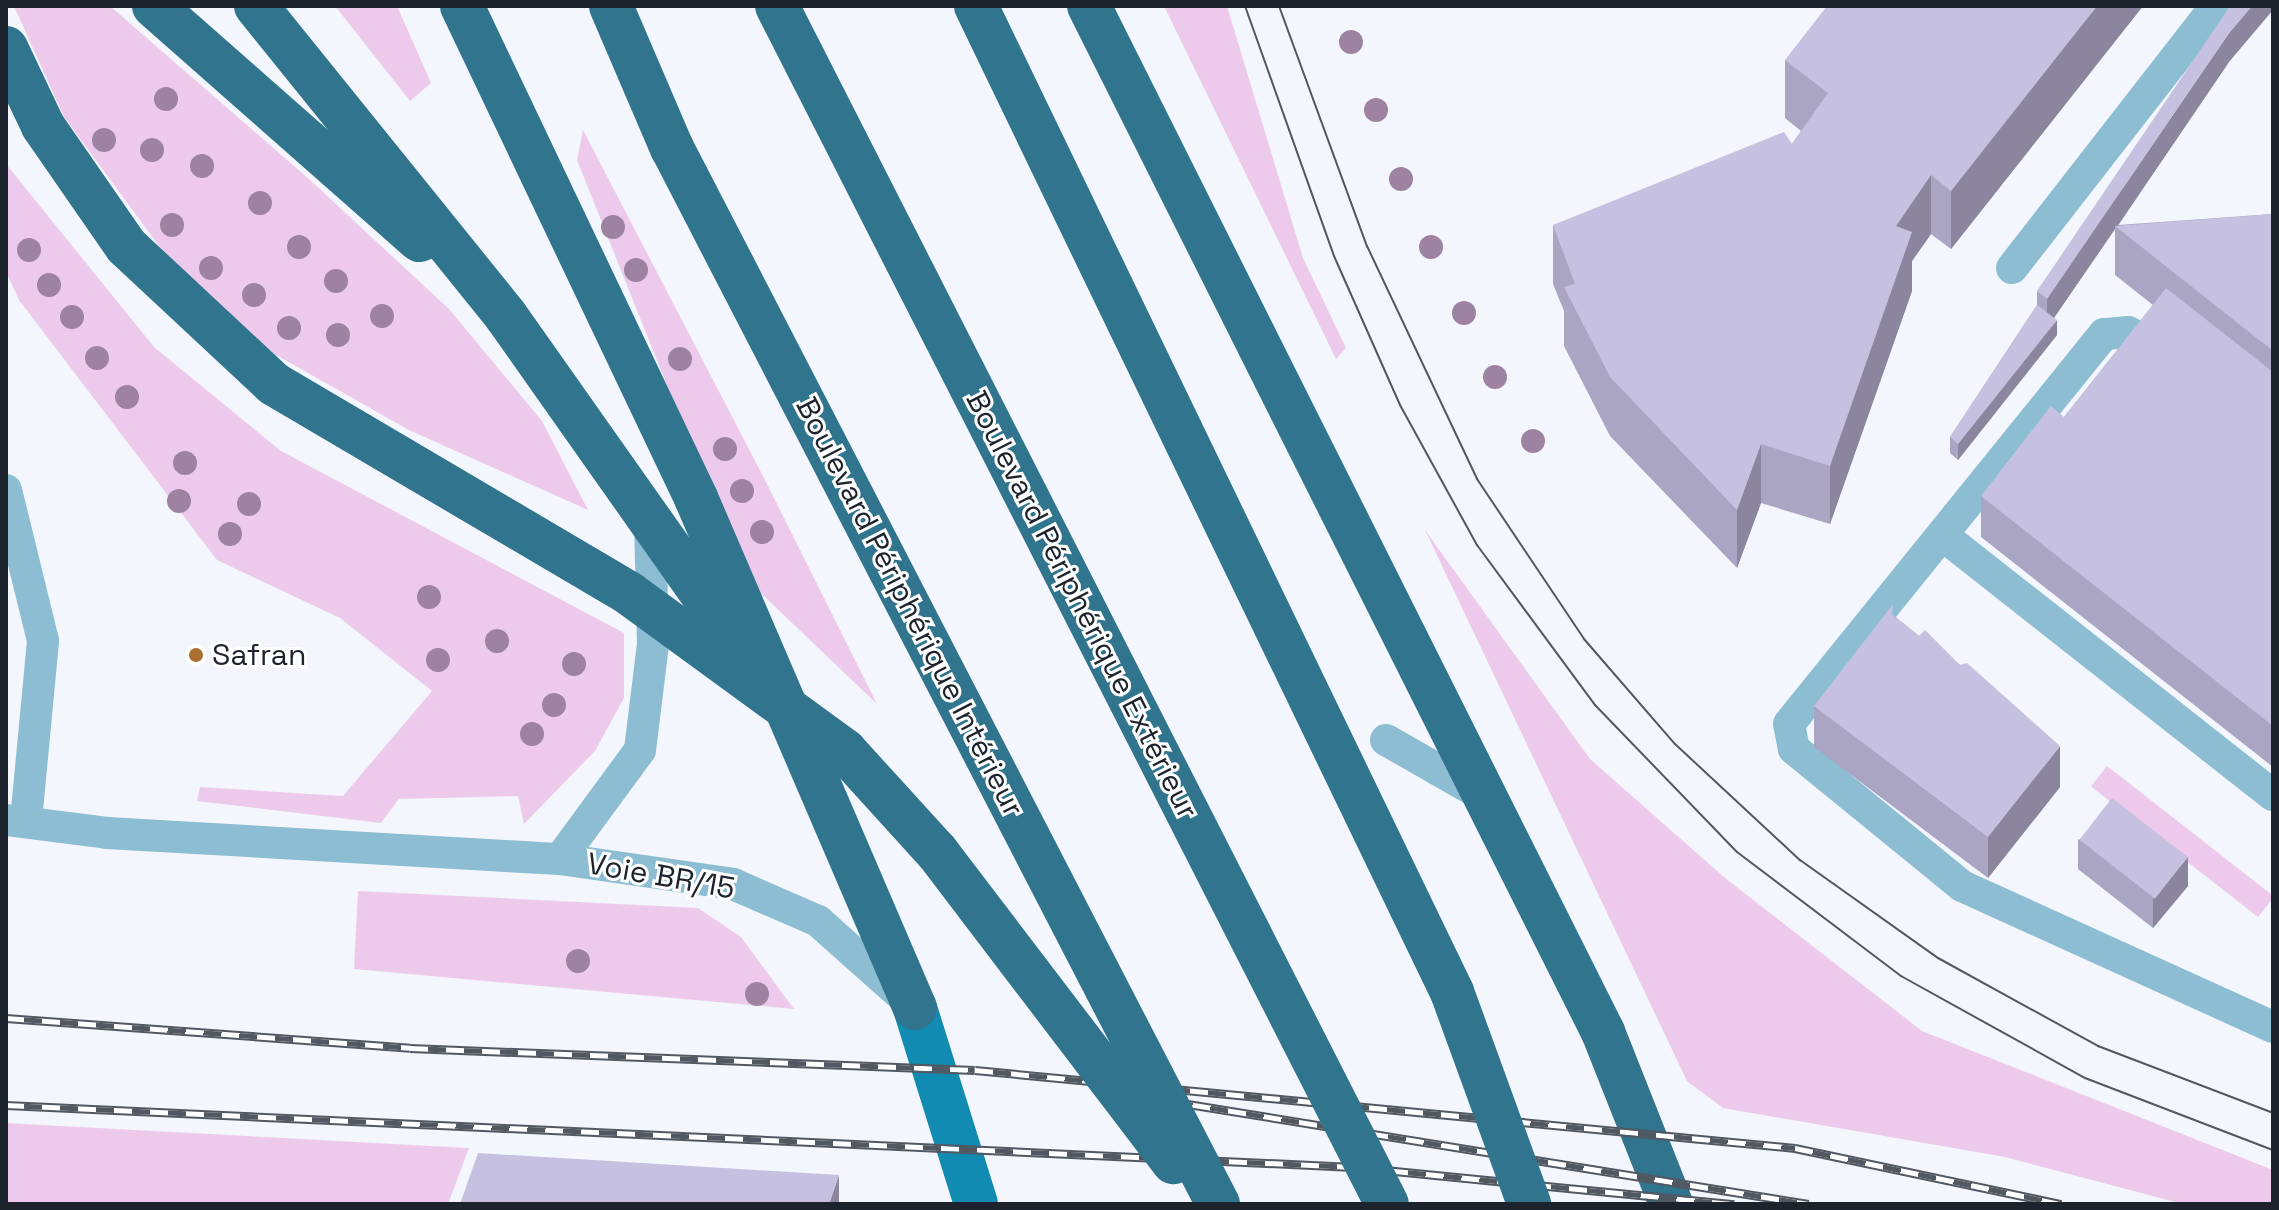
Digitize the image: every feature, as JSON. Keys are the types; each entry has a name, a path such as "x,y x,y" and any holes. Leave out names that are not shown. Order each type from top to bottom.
{"highway":[{"path":"154,6 506,316"},
{"path":"256,6 506,316 650,514 823,782"},
{"path":"462,6 823,782 915,1008"},
{"name":"Boulevard Périphérique Intérieur","path":"611,6 672,148 1218,1204"},
{"name":"Boulevard Périphérique Extérieur","path":"777,6 1387,1204"},
{"path":"976,6 1452,992 1529,1204"},
{"path":"1089,6 1603,1032 1671,1204"},
{"path":"6,48 43,126 126,246 274,384 630,594 845,751 984,910 1204,1204"}],"main road":[{"path":"915,1008 976,1204"}],"lane":[{"path":"2012,268 2216,6"},
{"path":"2149,342 2128,332 2104,334 1946,538 1789,724 1794,749 1962,886 2273,1027"},
{"path":"6,490 43,641 16,821"},
{"path":"560,859 640,750 653,644 650,514"},
{"path":"1946,538 2273,795"},
{"path":"1386,740 1486,797"},
{"name":"Voie BR/15","path":"16,821 560,859 733,884 818,921 915,1008"}],"shaded area":[{"path":"14,6 110,6 310,180 449,309 542,421 588,510 409,430 248,339 159,246 64,117"},
{"path":"335,6 397,6 431,83 410,101"},
{"path":"1164,6 1227,6 1303,258 1346,348 1336,359"},
{"path":"583,130 764,478 877,704 743,576 577,160"},
{"path":"6,164 154,347 281,451 624,633 624,698 595,751 524,824 518,796 399,799 381,823 197,801 200,787 343,796 432,691 340,618 217,560 19,300 6,272"},
{"path":"1425,530 1590,759 1725,878 1922,1031 2273,1170 2273,1204 2183,1204 2005,1157 1723,1108 1687,1081"},
{"path":"2107,766 2273,896 2258,917 2091,786"},
{"path":"358,891 698,908 741,937 794,1009 354,969"},
{"path":"6,1123 469,1148 448,1204 6,1204"}],"building":[{"path":"1827,6 2097,6 1951,191 1931,175 1896,226 1912,232 1830,466 1761,444 1737,510 1610,377 1564,287 1575,284 1553,225 1784,132 1792,144 1828,93 1785,60"},
{"path":"2230,6 2252,6 2229,33 2047,299 2037,291"},
{"path":"2273,214 2273,351 2115,226"},
{"path":"2166,288 2273,372 2273,726 1981,496 2051,406 2064,417"},
{"path":"2037,305 2057,320 1958,444 1950,437"},
{"path":"1893,604 1892,614 1919,636 1925,630 1960,665 1967,663 2060,746 1988,837 1814,706"},
{"path":"2112,798 2188,857 2155,899 2079,840"},
{"path":"478,1153 839,1175 829,1204 460,1204"}],"tram line":[{"path":"1245,6 1334,256 1400,405 1477,545 1595,705 1737,852 1901,976 2085,1078 2273,1150"},
{"path":"1279,6 1367,246 1477,479 1584,639 1675,744 1800,860 1938,958 2098,1046 2273,1113"}],"railway":[{"path":"6,1018 410,1048 975,1070 1795,1148 2061,1204"},
{"path":"1157,1099 1809,1204"},
{"path":"6,1105 1354,1167 1734,1204"}],"place":[{"name":"Safran","path":"196,655"}]}
